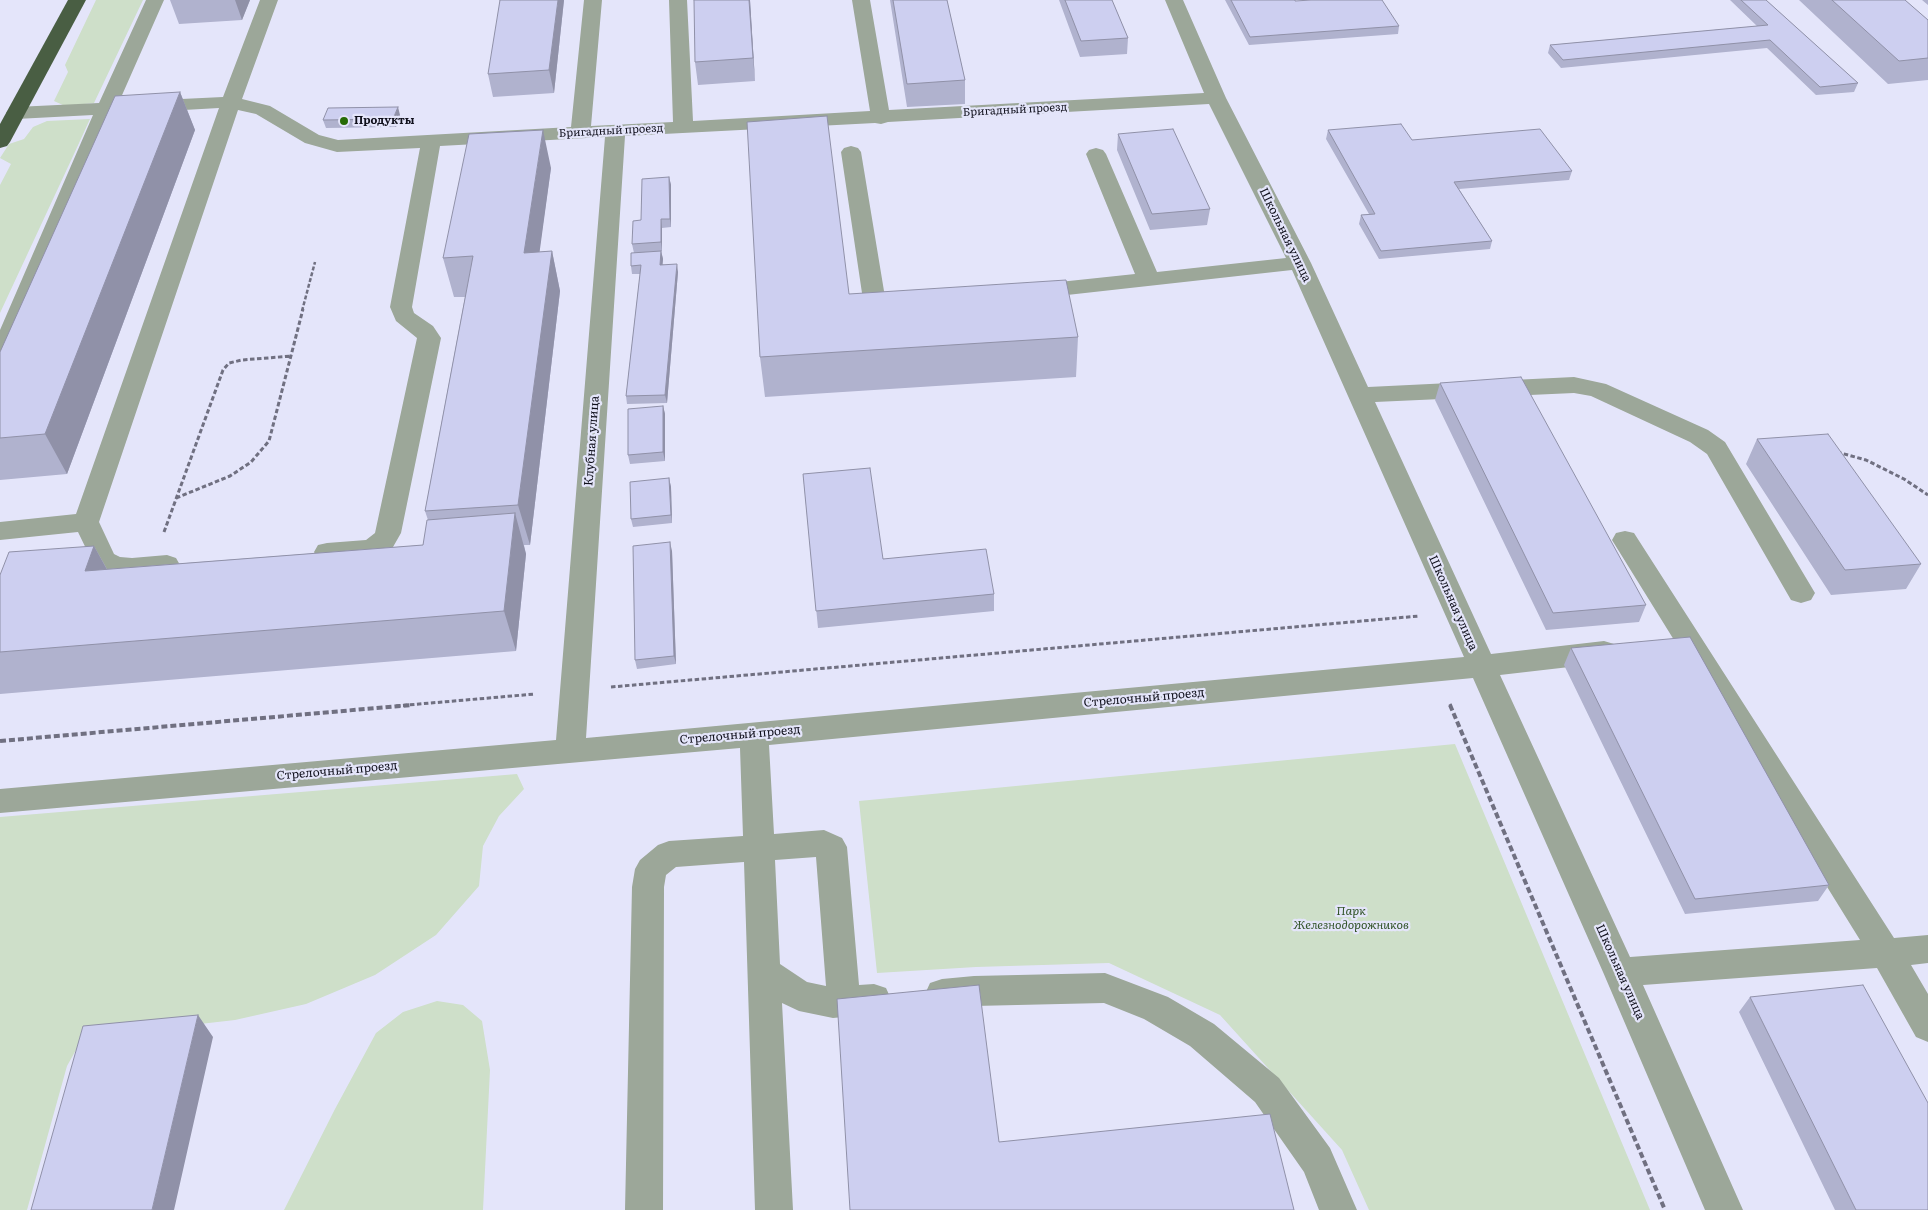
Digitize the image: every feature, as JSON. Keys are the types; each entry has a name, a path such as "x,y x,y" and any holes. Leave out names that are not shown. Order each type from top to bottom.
{"highway":[{"path":"0,142 77,0"}],"street":[{"path":"0,357 106,108 155,0"},
{"path":"190,563 132,568 116,566 104,560 86,522 231,102 269,0"},
{"path":"580,132 593,0"},
{"path":"678,0 683,126"},
{"path":"861,0 881,118"},
{"name":"Школьная улица","path":"1174,0 1216,98 1300,263 1480,666 1620,972 1724,1210"},
{"name":"Бригадный проезд","path":"16,113 231,102 263,110 312,139 337,146 683,126 881,118 1216,98"},
{"name":"Клубная улица","path":"570,750 615,131"},
{"path":"307,554 366,549 376,546 384,540 388,533 429,338 425,331 404,316 401,307 431,142"},
{"path":"851,152 873,293 879,299 890,302 906,304 926,302"},
{"path":"1096,154 1149,280"},
{"path":"1015,293 1300,263"},
{"path":"1360,395 1574,385 1605,393 1699,436 1716,448 1801,593"},
{"path":"0,531 86,522"},
{"path":"1625,540 1886,953 1928,1026"},
{"path":"1661,646 1690,643"},
{"name":"Стрелочный проезд","path":"0,801 754,734 1480,666 1632,649"},
{"path":"754,734 774,1210"},
{"path":"644,1210 648,887 651,869 669,854 824,843 831,847 844,1002"},
{"path":"1620,972 1928,949"},
{"path":"764,971 799,996 833,1003 974,991 1105,988 1156,1008 1202,1035 1267,1090 1317,1160 1338,1210"}],"path":[{"path":"176,498 230,476 251,462 269,441 316,262"},
{"path":"164,532 223,370 229,363 242,360 292,356"},
{"path":"1827,450 1847,453 1866,460 1904,479 1928,496"},
{"path":"0,740 1457,613"},
{"path":"1449,700 1665,1210"}],"green space":[{"path":"96,0 143,0 94,103 65,106 54,101 68,72 65,65"},
{"path":"90,119 0,313 0,185 11,164 0,158 9,144 24,139 33,127 47,121"},
{"name":"Парк Железнодорожников","path":"1455,744 1650,1210 1369,1210 1342,1150 1220,1015 1109,963 976,967 877,973 859,801"},
{"path":"517,774 524,789 499,816 483,846 479,886 436,935 375,975 306,1004 235,1020 95,1036 76,1050 67,1066 27,1210 0,1210 0,817"},
{"path":"437,1001 463,1005 482,1021 490,1070 483,1210 284,1210 376,1033 403,1012"}],"building":[{"path":"500,0 558,0 549,70 488,74"},
{"path":"694,0 749,0 753,58 695,62"},
{"path":"893,0 947,0 965,80 907,84"},
{"path":"1065,0 1112,0 1128,38 1081,41"},
{"path":"1231,0 1382,0 1399,26 1250,37"},
{"path":"1741,0 1766,0 1858,83 1820,87 1770,40 1563,60 1550,45 1768,25"},
{"path":"1832,0 1905,0 1928,20 1928,58 1899,61"},
{"path":"180,92 45,434 0,438 0,352 115,96"},
{"path":"398,107 393,119 323,120 328,108"},
{"path":"827,116 849,294 1066,280 1078,337 760,357 747,122"},
{"path":"1401,124 1412,140 1540,129 1572,171 1454,182 1492,241 1381,251 1361,215 1375,214 1328,130"},
{"path":"1173,129 1210,209 1152,214 1118,134"},
{"path":"543,130 524,253 552,251 518,505 425,511 473,256 443,258 469,134"},
{"path":"669,177 670,219 661,219 661,242 632,244 633,221 641,220 642,179"},
{"path":"661,251 660,265 677,264 665,395 626,396 641,265 631,266 631,253"},
{"path":"1521,377 1646,605 1553,613 1440,383"},
{"path":"663,406 663,452 628,455 628,409"},
{"path":"1828,434 1921,564 1845,570 1757,439"},
{"path":"870,468 883,559 986,549 994,594 816,611 803,474"},
{"path":"669,478 671,515 631,519 630,482"},
{"path":"515,513 504,611 0,652 0,575 9,552 94,546 85,571 423,545 427,520"},
{"path":"670,542 674,656 635,660 633,546"},
{"path":"1690,637 1829,885 1695,899 1571,648"},
{"path":"979,985 999,1142 1270,1114 1294,1210 850,1210 837,999"},
{"path":"1863,985 1928,1103 1928,1210 1856,1210 1750,997"},
{"path":"198,1015 152,1210 31,1210 83,1026"}],"place":[{"name":"Продукты","path":"344,121"}]}
